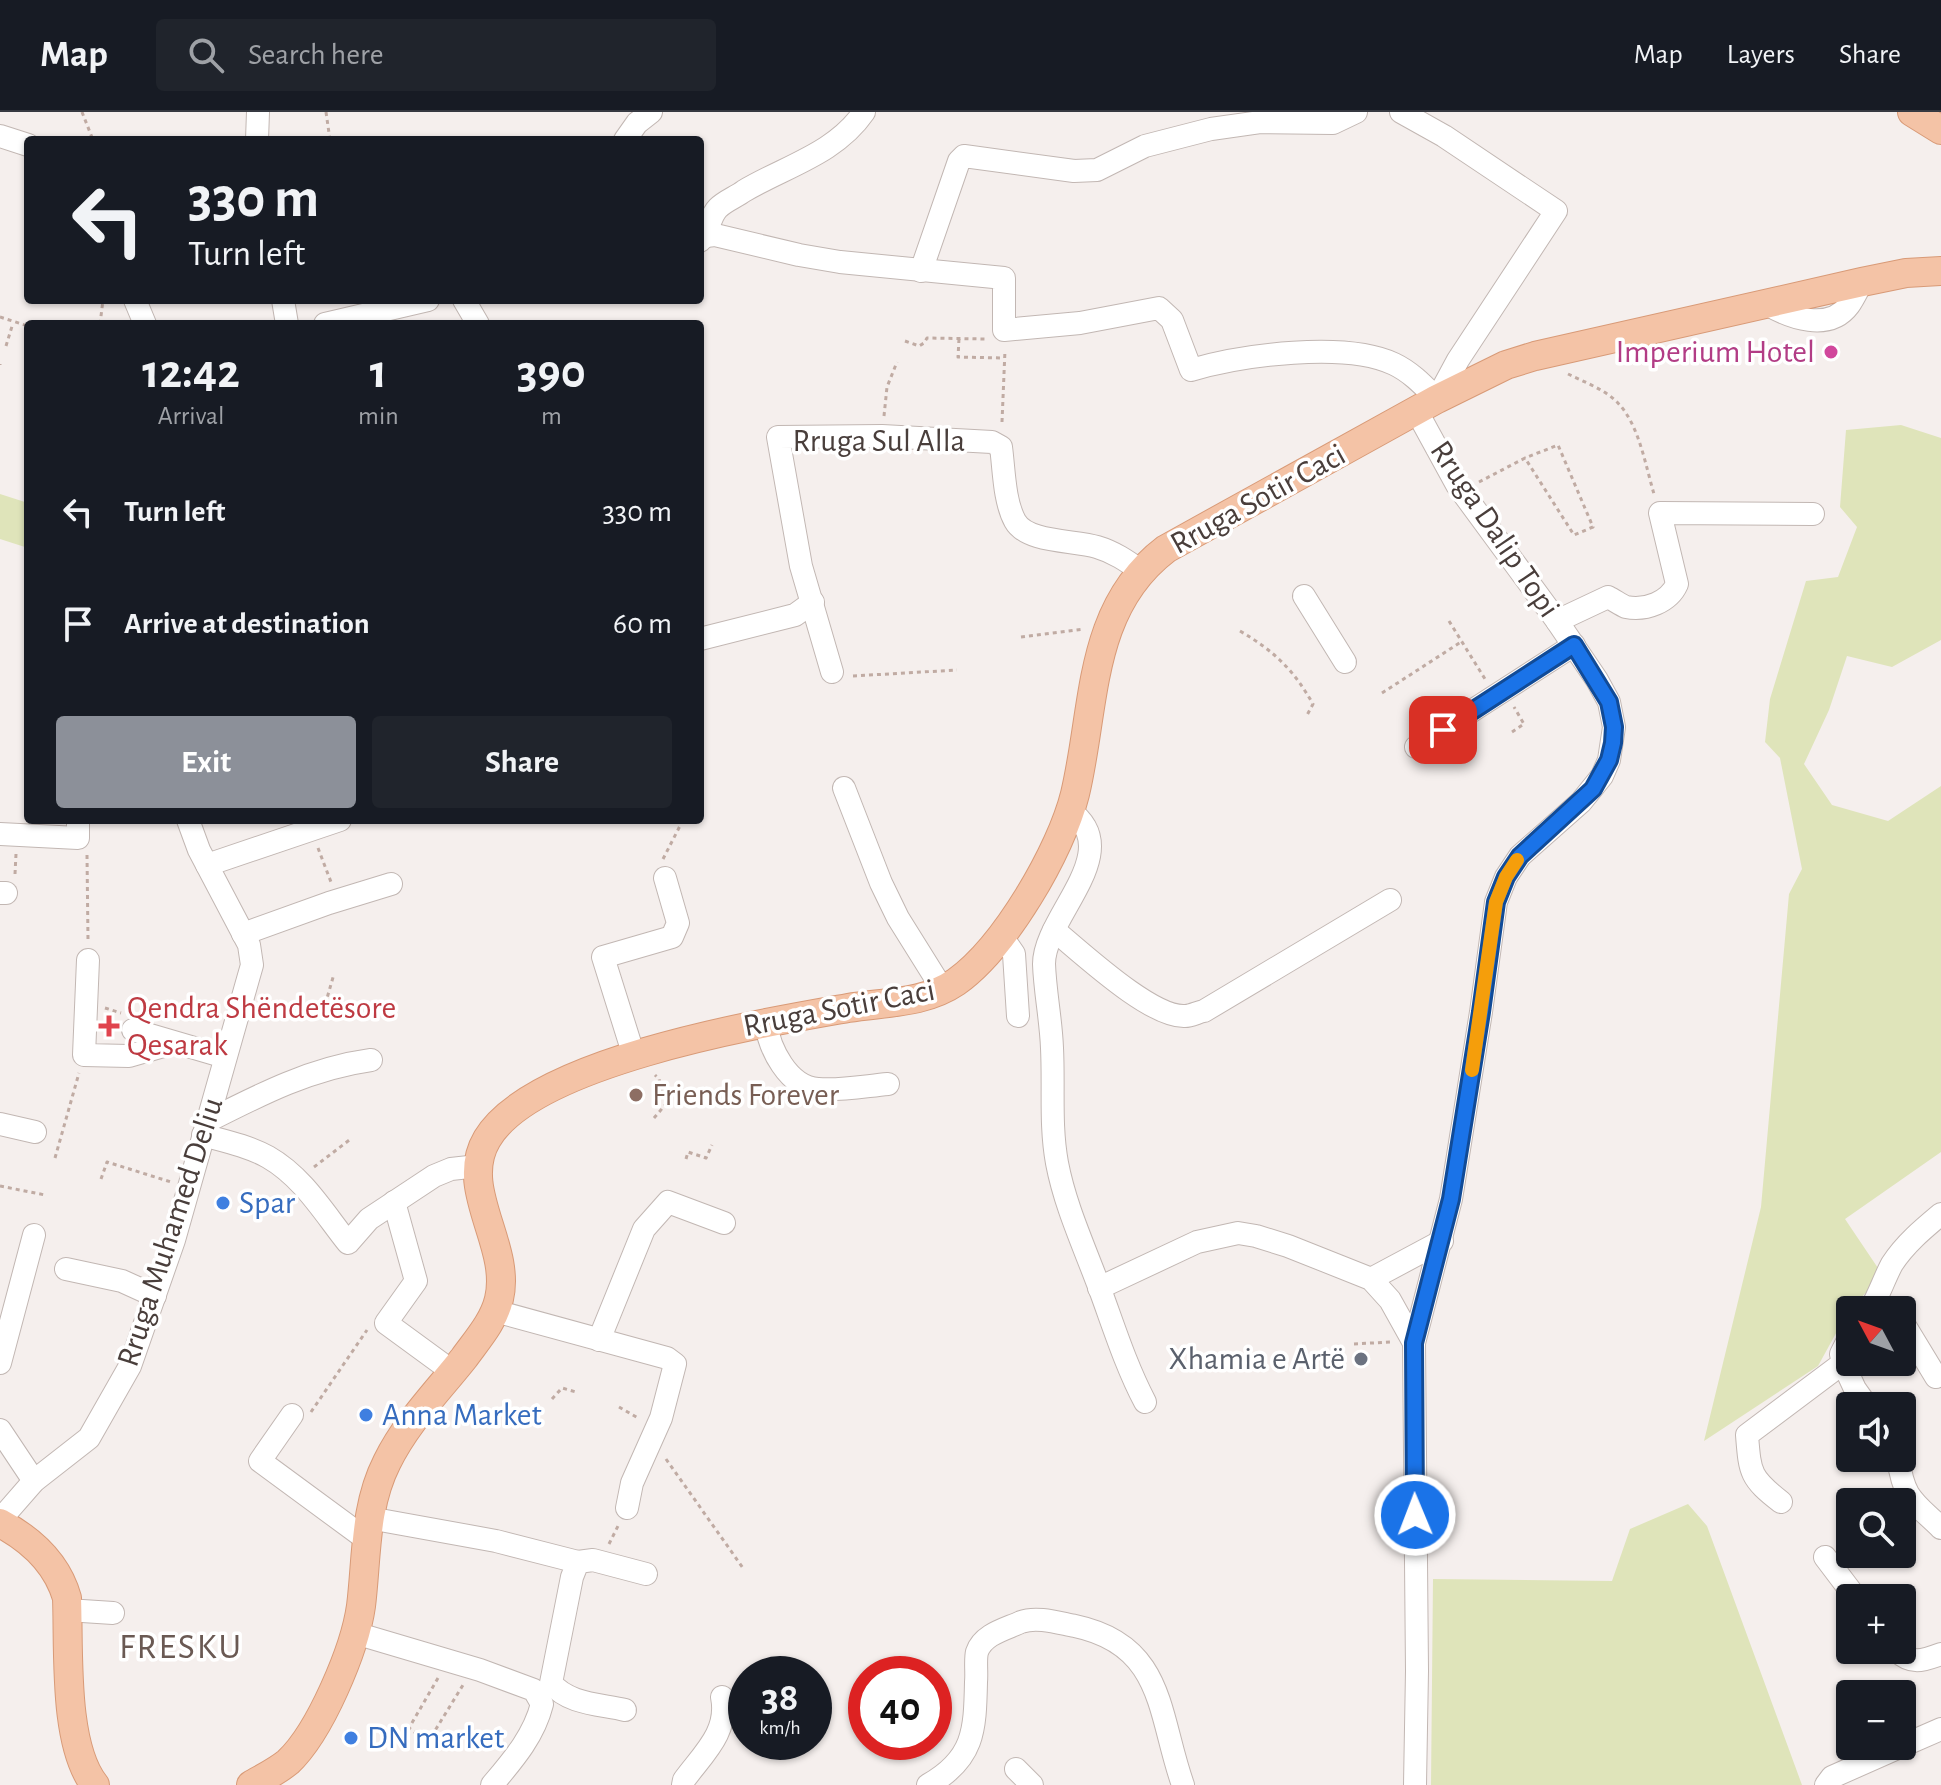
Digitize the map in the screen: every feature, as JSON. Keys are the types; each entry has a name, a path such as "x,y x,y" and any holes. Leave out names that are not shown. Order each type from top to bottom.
{"main road":[{"path":"1912,112 1941,130"},
{"name":"Rruga Sotir Caci","path":"478,1166 487,1139 506,1116 520,1105 568,1081 634,1056 703,1036 907,1000 943,990 975,966 1001,935 1048,860 1070,811 1104,638 1115,608 1152,560 1184,539 1506,365 1862,282 1906,273 1941,271"},
{"path":"251,1785 289,1761 311,1730 339,1677 360,1609 368,1528 376,1486 397,1442 480,1337 495,1311 500,1296 500,1269 481,1193 478,1166"},
{"path":"0,1521 29,1541 49,1561 63,1585 73,1733 77,1751 95,1785"}],"street":[{"path":"628,136 637,123 651,112"},
{"path":"704,236 716,210 763,180 808,160 834,143 864,112"},
{"path":"914,277 959,161 964,156 1074,171 1097,170 1145,146 1211,129 1260,122 1333,123 1356,112"},
{"path":"1401,112 1444,136 1556,211 1427,405"},
{"path":"258,136 263,113"},
{"path":"0,136 24,144"},
{"path":"704,238 715,235 914,277 1004,278 1005,341"},
{"path":"342,320 411,304"},
{"name":"Rruga Dalip Topi","path":"1005,341 1159,308 1172,320 1191,370 1255,355 1356,354 1392,363 1410,374 1427,405 1461,491 1574,645 1609,702 1614,727 1613,743 1609,760 1593,789 1530,845 1513,865 1499,891 1466,1110 1442,1241 1414,1343 1415,1785"},
{"name":"Rruga Sul Alla","path":"832,672 801,566 778,437 882,436 983,441 1001,447 1012,512 1025,533 1096,546 1118,555 1141,571"},
{"path":"1557,621 1608,597 1627,607 1663,602 1672,594 1677,584 1660,513 1813,514"},
{"path":"1304,596 1345,662"},
{"path":"704,638 795,615 813,602"},
{"path":"1416,747 1574,645"},
{"path":"844,788 892,907 943,990"},
{"path":"1070,811 1081,819 1089,846 1086,867 1054,930 1044,961 1052,1045 1051,1126 1068,1208 1127,1368 1145,1402"},
{"name":"Rruga Muhamed Deliu","path":"0,1521 34,1481 82,1445 96,1428 130,1366 190,1187 252,965 252,954 190,824"},
{"path":"207,865 328,824"},
{"path":"8,840 78,829"},
{"path":"634,1056 603,957 672,937 678,923 663,870"},
{"path":"243,934 391,884"},
{"path":"1054,930 1115,980 1168,1014 1187,1016 1204,1011 1390,900"},
{"path":"1001,935 1014,954 1018,1016"},
{"path":"88,960 84,1055 129,1056 174,1043"},
{"path":"766,1023 768,1040 782,1065 796,1079 815,1090 888,1084"},
{"path":"133,1030 225,1057"},
{"path":"206,1128 277,1086 324,1070 371,1060"},
{"path":"0,1124 35,1132"},
{"path":"206,1128 284,1167 299,1180 348,1243 369,1219 434,1176 451,1169 478,1166"},
{"path":"394,1202 416,1281 386,1323 453,1372"},
{"path":"599,1340 644,1229 668,1202 724,1223"},
{"path":"1878,1296 1904,1247 1941,1214"},
{"path":"1099,1288 1197,1242 1238,1233 1288,1246 1371,1279 1390,1300 1414,1343"},
{"path":"0,1363 34,1235"},
{"path":"1371,1279 1442,1241"},
{"path":"66,1269 122,1281 155,1296"},
{"path":"1882,1289 1886,1296"},
{"path":"495,1311 667,1358 675,1364 653,1440 632,1483 627,1508"},
{"path":"1916,1344 1936,1377"},
{"path":"1781,1502 1756,1483 1749,1463 1747,1435 1836,1368"},
{"path":"300,1417 260,1461 368,1528 496,1541 646,1574"},
{"path":"0,1430 34,1481"},
{"path":"1900,1472 1903,1488 1941,1528"},
{"path":"1825,1557 1845,1584"},
{"path":"551,1683 572,1577 589,1562"},
{"path":"67,1610 113,1613"},
{"path":"928,1785 946,1775 966,1754 972,1735 977,1651 991,1635 1029,1619 1099,1631 1147,1670 1159,1698 1173,1759 1183,1785"},
{"path":"355,1633 476,1669 534,1690 542,1704 537,1723 517,1755 492,1785"},
{"path":"1916,1662 1941,1654"},
{"path":"476,1669 508,1667 551,1683 560,1694 625,1710"},
{"path":"683,1785 719,1733 725,1715 722,1697"},
{"path":"1916,1740 1941,1729"},
{"path":"1826,1785 1832,1777 1870,1760"}],"path":[{"path":"82,112 91,136"},
{"path":"326,112 329,136"},
{"path":"0,317 24,325"},
{"path":"6,346 14,321"},
{"path":"905,341 919,346 927,338 997,340 997,330 1005,341 1002,422"},
{"path":"959,339 958,357 1004,358"},
{"path":"882,436 887,387 897,362"},
{"path":"1567,373 1609,395 1623,410 1633,428 1660,513"},
{"path":"1461,491 1525,458 1558,445 1593,527 1574,535 1525,458"},
{"path":"1449,621 1487,683"},
{"path":"1021,637 1083,629"},
{"path":"1240,631 1270,648 1303,686 1313,704 1306,717"},
{"path":"1382,693 1461,642"},
{"path":"832,672 838,677 957,670"},
{"path":"1512,732 1524,724"},
{"path":"663,870 670,841 681,824"},
{"path":"78,829 87,838 88,960"},
{"path":"310,830 332,885"},
{"path":"7,890 8,840"},
{"path":"323,1012 334,974"},
{"path":"86,1002 128,1015 133,1030"},
{"path":"55,1158 84,1055"},
{"path":"634,1056 659,1079 664,1091 666,1104 654,1118"},
{"path":"313,1168 352,1138"},
{"path":"686,1159 688,1152 706,1158 712,1145"},
{"path":"101,1179 107,1162 190,1187"},
{"path":"0,1186 45,1195"},
{"path":"300,1417 366,1329"},
{"path":"1354,1344 1381,1341 1414,1343"},
{"path":"552,1399 562,1388 576,1392"},
{"path":"619,1407 637,1418"},
{"path":"653,1440 743,1568"},
{"path":"589,1562 627,1508"},
{"path":"446,1660 433,1689 409,1728 428,1742 476,1669"}],"green space":[{"path":"1901,425 1941,438 1941,640 1892,667 1847,656 1829,710 1804,764 1832,805 1888,821 1941,786 1941,1152 1845,1219 1882,1274 1863,1296 1836,1296 1836,1333 1818,1366 1704,1441 1761,1207 1789,894 1802,869 1780,758 1765,742 1770,699 1806,581 1838,577 1857,527 1840,507 1846,430"},
{"path":"0,494 24,502 24,547 0,539"},
{"path":"1688,1504 1707,1526 1802,1785 1431,1785 1433,1579 1612,1581 1630,1529"}],"slow traffic":[{"path":"1472,1070 1496,902 1517,860"}],"place":[{"name":"Imperium Hotel","path":"1831,352"},
{"name":"Qendra Shëndetësore Qesarak","path":"109,1026"},
{"name":"Friends Forever","path":"636,1095"},
{"name":"Spar","path":"223,1203"},
{"name":"Xhamia e Artë","path":"1361,1359"},
{"name":"Anna Market","path":"366,1415"},
{"name":"DN market","path":"351,1738"}],"district":[{"name":"FRESKU","path":"181,1647"}],"route":[{"path":"1415,1515 1414,1343 1451,1199 1496,902 1506,877 1520,856 1581,802 1602,776 1609,760 1614,727 1609,702 1574,645 1443,730"}]}
